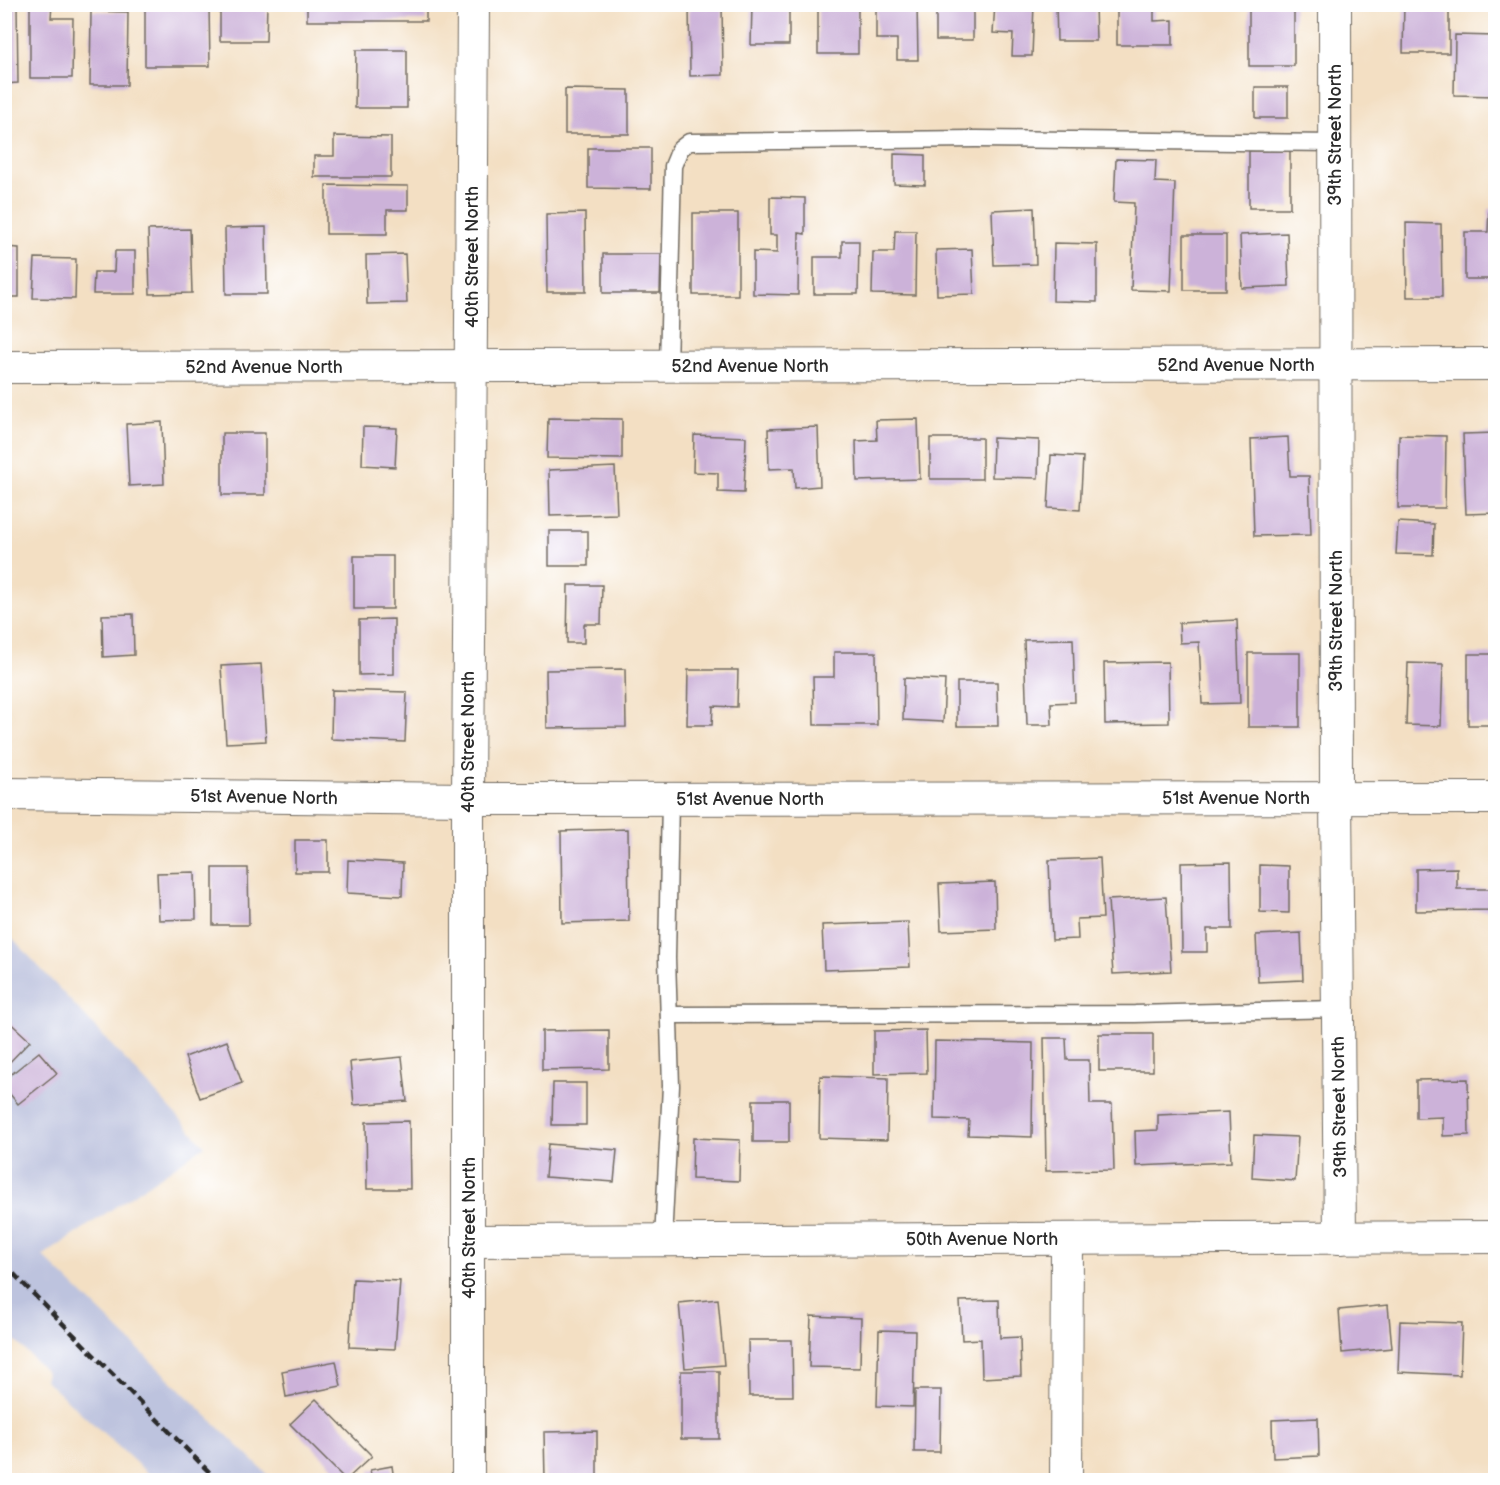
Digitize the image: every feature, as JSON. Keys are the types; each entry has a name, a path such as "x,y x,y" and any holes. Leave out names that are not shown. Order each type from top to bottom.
{"street":[{"name":"40th Street North","path":"468,1480 468,800 473,4"},
{"name":"39th Street North","path":"1335,4 1336,798 1340,1238"},
{"name":"52nd Avenue North","path":"4,367 1496,364"},
{"name":"51st Avenue North","path":"4,794 468,800 1496,798"},
{"name":"50th Avenue North","path":"469,1240 1496,1237"},
{"path":"1066,1480 1067,1239"}],"lane":[{"path":"668,366 673,165 680,149 689,142 976,139 1335,143"},
{"path":"663,1240 671,1086 670,800"},
{"path":"669,1015 1135,1014 1338,1009"}],"shaded area":[{"path":"4,929 205,1146 43,1256 273,1480 155,1480 45,1380 47,1373 5,1330"}],"building":[{"path":"4,4 17,4 18,83 4,84"},
{"path":"30,4 52,4 51,18 73,18 72,78 30,78"},
{"path":"220,4 267,4 266,41 220,41"},
{"path":"307,4 426,4 426,21 307,21"},
{"path":"689,4 722,4 723,75 690,76"},
{"path":"818,4 858,4 858,54 818,54"},
{"path":"876,4 917,4 918,60 897,60 897,39 876,39"},
{"path":"936,4 973,4 973,40 936,40"},
{"path":"995,4 1034,4 1032,56 1012,56 1013,34 993,33"},
{"path":"1056,4 1095,4 1096,41 1057,41"},
{"path":"1117,4 1154,4 1154,21 1173,20 1173,45 1117,45"},
{"path":"1249,4 1294,4 1294,66 1249,66"},
{"path":"1404,4 1449,4 1449,53 1403,53"},
{"path":"209,5 210,66 145,66 145,6"},
{"path":"752,5 789,5 789,45 751,45"},
{"path":"91,11 128,12 127,85 90,85"},
{"path":"1455,35 1496,36 1496,96 1454,95"},
{"path":"356,50 407,50 407,108 355,108"},
{"path":"1255,87 1288,87 1288,118 1255,118"},
{"path":"565,89 629,90 629,134 565,134"},
{"path":"334,136 391,137 391,177 314,177 314,156 334,156"},
{"path":"588,148 651,148 651,189 588,188"},
{"path":"1249,151 1290,151 1290,208 1249,208"},
{"path":"894,154 925,155 925,185 894,184"},
{"path":"1116,159 1156,160 1155,182 1175,183 1171,291 1131,290 1134,203 1114,202"},
{"path":"326,185 408,186 408,210 387,210 387,234 326,234"},
{"path":"770,197 805,198 805,234 799,233 798,295 753,294 753,252 777,253 777,235 770,235"},
{"path":"1034,208 1036,264 994,265 992,210"},
{"path":"1489,209 1496,209 1496,279 1465,279 1465,232 1488,232"},
{"path":"585,213 586,292 547,292 546,214"},
{"path":"693,213 738,213 738,295 693,295"},
{"path":"1406,223 1441,224 1442,297 1407,297"},
{"path":"266,227 267,294 226,294 225,228"},
{"path":"190,229 192,293 150,294 148,230"},
{"path":"895,231 916,231 915,295 872,294 873,252 894,252"},
{"path":"1287,233 1289,286 1242,288 1240,235"},
{"path":"1184,235 1226,235 1226,290 1184,290"},
{"path":"842,241 859,241 858,294 814,294 814,257 842,257"},
{"path":"1054,243 1097,244 1097,302 1053,301"},
{"path":"4,247 19,248 19,297 4,297"},
{"path":"972,249 974,294 937,295 936,250"},
{"path":"115,251 135,251 135,294 93,294 94,272 114,272"},
{"path":"405,254 407,303 367,304 366,255"},
{"path":"603,254 661,254 660,293 603,293"},
{"path":"35,258 76,259 75,299 33,298"},
{"path":"548,418 622,419 622,459 547,458"},
{"path":"918,419 920,479 857,481 856,441 877,440 876,420"},
{"path":"162,422 164,484 129,486 126,424"},
{"path":"363,427 397,428 395,467 362,465"},
{"path":"818,427 820,486 795,488 794,468 769,469 768,429"},
{"path":"222,433 265,433 265,495 222,495"},
{"path":"1496,433 1496,513 1466,514 1463,434"},
{"path":"694,435 746,437 744,493 718,492 718,473 693,472"},
{"path":"1399,435 1446,436 1445,508 1398,508"},
{"path":"1288,437 1290,476 1309,476 1311,535 1254,536 1251,439"},
{"path":"930,438 982,438 982,479 930,479"},
{"path":"993,438 1039,440 1038,478 992,477"},
{"path":"1051,455 1083,457 1080,510 1048,508"},
{"path":"615,467 617,514 550,516 549,470"},
{"path":"1398,522 1434,524 1433,555 1396,554"},
{"path":"549,531 588,531 588,566 549,566"},
{"path":"354,556 393,556 393,609 354,609"},
{"path":"568,585 602,585 601,624 584,624 584,643 567,643"},
{"path":"133,614 134,655 103,657 102,615"},
{"path":"394,619 394,674 359,675 359,620"},
{"path":"1237,620 1240,703 1202,704 1199,642 1180,643 1179,623"},
{"path":"1073,639 1075,702 1051,703 1052,725 1027,725 1024,640"},
{"path":"834,652 876,652 877,725 814,725 813,677 834,677"},
{"path":"1248,653 1300,653 1300,727 1248,727"},
{"path":"1468,654 1496,654 1496,725 1468,725"},
{"path":"1168,662 1169,723 1105,724 1104,663"},
{"path":"1408,663 1443,664 1441,726 1406,725"},
{"path":"261,664 266,741 226,743 221,666"},
{"path":"625,669 626,727 547,728 546,670"},
{"path":"688,670 738,670 737,707 713,706 712,725 687,725"},
{"path":"904,678 945,680 943,722 903,720"},
{"path":"957,682 997,682 998,726 957,726"},
{"path":"332,690 407,692 405,742 331,739"},
{"path":"628,829 629,921 562,923 561,831"},
{"path":"295,840 328,840 328,872 295,872"},
{"path":"1100,858 1103,918 1077,919 1078,939 1052,940 1049,860"},
{"path":"348,860 403,863 402,896 347,893"},
{"path":"1231,862 1232,929 1207,929 1207,952 1182,952 1181,863"},
{"path":"1260,865 1289,866 1289,913 1260,912"},
{"path":"213,868 248,868 249,925 213,925"},
{"path":"1457,868 1457,889 1496,889 1496,910 1416,911 1416,869"},
{"path":"195,872 196,919 159,920 157,873"},
{"path":"995,882 996,929 941,931 939,884"},
{"path":"1166,897 1171,971 1113,974 1108,900"},
{"path":"908,922 910,967 824,970 822,925"},
{"path":"1301,933 1303,980 1258,982 1256,935"},
{"path":"4,1017 30,1041 4,1068"},
{"path":"609,1030 609,1069 542,1070 542,1031"},
{"path":"926,1030 927,1073 874,1074 874,1031"},
{"path":"1099,1034 1153,1034 1153,1071 1099,1071"},
{"path":"1044,1038 1066,1038 1067,1060 1089,1060 1090,1104 1112,1104 1114,1170 1046,1171"},
{"path":"227,1041 242,1083 200,1098 185,1057"},
{"path":"935,1041 1033,1043 1032,1137 968,1135 969,1120 934,1119"},
{"path":"39,1052 57,1073 18,1104 4,1087 4,1080"},
{"path":"402,1057 407,1101 354,1105 350,1062"},
{"path":"820,1076 888,1078 887,1140 819,1138"},
{"path":"1468,1079 1469,1135 1443,1136 1443,1117 1416,1118 1416,1080"},
{"path":"553,1083 586,1083 586,1125 552,1125"},
{"path":"753,1100 789,1100 789,1142 753,1142"},
{"path":"1229,1112 1231,1162 1136,1166 1135,1131 1158,1130 1158,1115"},
{"path":"409,1121 410,1189 367,1189 366,1122"},
{"path":"1254,1135 1298,1137 1295,1181 1252,1178"},
{"path":"693,1138 740,1140 739,1181 692,1179"},
{"path":"548,1144 617,1150 614,1182 545,1177"},
{"path":"353,1279 400,1281 395,1349 349,1347"},
{"path":"718,1299 724,1365 685,1368 679,1303"},
{"path":"999,1300 1000,1338 1020,1337 1021,1376 982,1378 981,1339 962,1340 960,1301"},
{"path":"1388,1305 1392,1348 1342,1353 1339,1310"},
{"path":"811,1316 861,1318 860,1368 809,1367"},
{"path":"1400,1321 1462,1323 1460,1375 1398,1372"},
{"path":"879,1330 915,1331 913,1407 877,1406"},
{"path":"748,1340 792,1340 793,1396 749,1396"},
{"path":"336,1361 341,1386 286,1397 282,1371"},
{"path":"681,1371 719,1371 719,1439 681,1439"},
{"path":"915,1390 941,1390 940,1452 914,1452"},
{"path":"316,1399 372,1456 346,1480 290,1424"},
{"path":"1318,1418 1319,1456 1273,1458 1272,1420"},
{"path":"597,1431 597,1480 545,1480 544,1432"},
{"path":"392,1466 394,1480 372,1480 370,1470"}],"railway":[{"path":"4,1264 217,1480"}]}
